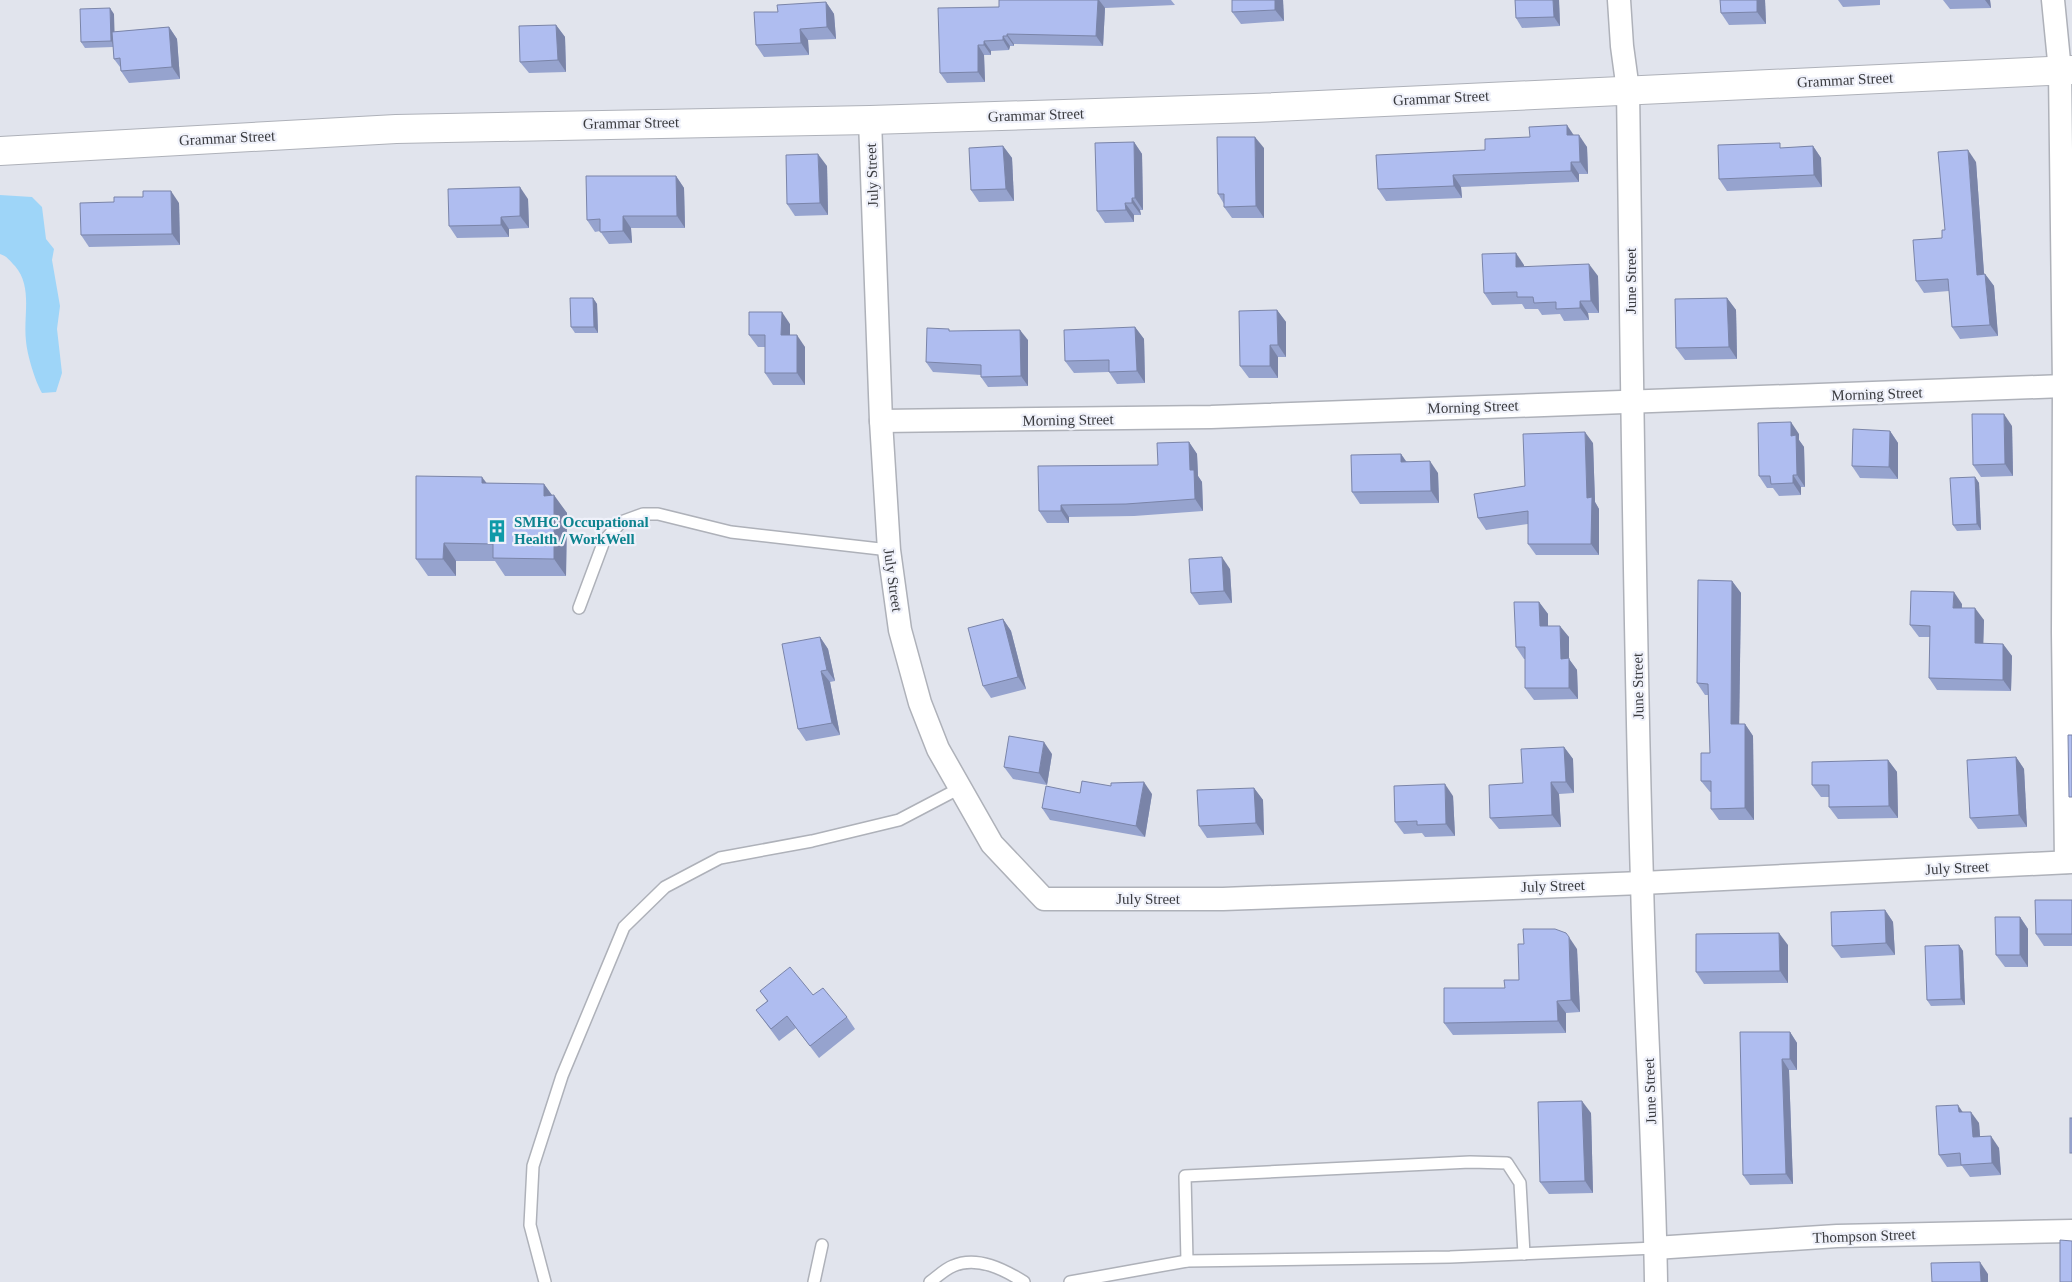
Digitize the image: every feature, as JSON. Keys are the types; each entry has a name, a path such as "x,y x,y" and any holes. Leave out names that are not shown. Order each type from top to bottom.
{"street":[{"name":"June Street","path":"1619,0 1622,46 1628,90 1632,403 1642,882 1656,1282"},
{"path":"2053,0 2066,71 2064,386 2069,862"},
{"name":"Grammar Street","path":"0,150 396,128 870,120 1245,108 2066,71"},
{"name":"July Street","path":"870,120 881,421 889,550 900,630 920,703 938,749 992,844 1044,899 1223,898 1642,882 2069,862"},
{"name":"Morning Street","path":"881,421 1172,418 1632,403 2064,386"},
{"name":"Thompson Street","path":"1656,1248 1837,1236 2072,1231"}],"lane":[{"path":"579,608 604,540 621,522 643,514 658,514 731,532 889,550"},
{"path":"545,1282 530,1225 533,1166 562,1076 624,927 665,887 720,858 812,841 899,820 960,788"},
{"path":"1187,1261 1185,1176 1470,1162 1507,1163 1520,1183 1524,1254"},
{"path":"814,1282 822,1245"},
{"path":"1070,1282 1187,1261 1524,1254 1656,1248"},
{"path":"930,1282 953,1265 971,1262 992,1266 1024,1282"}],"water":[{"path":"0,195 32,197 42,207 46,239 54,249 52,260 60,306 57,329 62,373 56,392 42,393 28,353 25,331 26,292 24,283 21,274 15,266 7,257 0,254"}],"building":[{"path":"999,0 1098,0 1096,36 1007,34 1007,36 1003,36 1003,40 984,41 984,45 978,45 978,72 940,73 938,8 999,7"},
{"path":"1232,0 1275,0 1275,10 1232,12"},
{"path":"1515,0 1553,0 1554,17 1516,18"},
{"path":"1720,0 1757,0 1757,12 1721,13"},
{"path":"826,2 827,27 800,29 801,43 756,45 754,12 778,12 777,5"},
{"path":"110,8 111,41 81,42 80,9"},
{"path":"556,25 558,60 520,62 519,26"},
{"path":"169,27 172,67 121,71 120,58 114,59 112,32"},
{"path":"1567,125 1567,135 1579,135 1580,162 1571,162 1571,171 1453,175 1454,186 1378,189 1376,155 1485,150 1485,139 1530,137 1529,127"},
{"path":"1217,137 1255,137 1256,206 1224,207 1224,194 1218,194"},
{"path":"1134,142 1135,198 1132,198 1132,203 1125,203 1126,210 1097,211 1095,143"},
{"path":"1780,143 1780,148 1813,146 1814,175 1719,179 1718,145"},
{"path":"1003,146 1006,189 971,190 969,148"},
{"path":"1968,150 1977,275 1985,274 1990,325 1952,327 1948,279 1916,281 1913,240 1942,238 1942,230 1945,230 1938,152"},
{"path":"818,154 820,203 787,204 786,155"},
{"path":"586,176 676,176 677,216 623,216 623,231 600,232 600,219 587,220"},
{"path":"520,187 520,216 501,217 501,225 449,226 448,189"},
{"path":"143,191 171,191 172,234 81,235 80,203 114,202 114,197 143,197"},
{"path":"1516,253 1516,267 1589,264 1591,301 1580,301 1580,308 1556,309 1556,302 1534,303 1533,297 1517,297 1517,292 1484,293 1482,254"},
{"path":"570,298 593,298 594,327 571,327"},
{"path":"1727,298 1729,347 1676,348 1675,299"},
{"path":"1277,310 1278,345 1270,345 1270,366 1240,366 1239,311"},
{"path":"749,312 782,312 781,335 797,335 797,373 765,373 765,335 749,335"},
{"path":"1135,327 1137,371 1109,372 1109,360 1065,361 1064,330"},
{"path":"927,328 949,329 949,331 1020,330 1021,376 981,377 981,365 926,362"},
{"path":"1972,414 2004,414 2005,464 1973,465"},
{"path":"1791,422 1791,436 1796,435 1797,475 1793,475 1793,483 1771,484 1770,476 1759,476 1758,423"},
{"path":"1853,429 1890,431 1889,467 1852,466"},
{"path":"1585,432 1587,498 1592,497 1591,544 1528,544 1528,511 1478,518 1474,494 1525,486 1523,434"},
{"path":"1189,442 1190,470 1194,470 1195,499 1126,504 1061,505 1061,511 1039,511 1038,466 1158,465 1157,443"},
{"path":"1401,454 1401,462 1430,461 1431,491 1352,492 1351,455"},
{"name":"SMHC Occupational Health / WorkWell","path":"416,476 482,477 482,483 544,484 544,496 554,495 554,559 493,558 493,544 444,543 443,559 416,559"},
{"path":"1975,477 1977,524 1953,525 1950,478"},
{"path":"1222,557 1224,591 1191,593 1189,559"},
{"path":"1698,580 1732,581 1731,724 1745,724 1745,808 1711,809 1711,781 1701,781 1701,753 1710,753 1708,684 1697,683"},
{"path":"1911,591 1954,592 1953,608 1975,608 1975,643 2003,644 2003,680 1929,678 1930,626 1910,625"},
{"path":"1514,602 1539,602 1540,626 1560,626 1561,659 1569,658 1569,688 1525,688 1525,647 1516,647"},
{"path":"1003,619 1018,677 983,686 968,628"},
{"path":"820,637 827,670 821,671 832,723 798,729 782,644"},
{"path":"2068,735 2072,735 2072,797 2069,797"},
{"path":"1009,736 1044,742 1039,773 1004,767"},
{"path":"1564,747 1566,782 1551,782 1552,815 1490,818 1489,785 1523,783 1521,749"},
{"path":"2016,757 2019,815 1970,818 1967,760"},
{"path":"1888,760 1889,806 1829,807 1829,785 1812,785 1812,762"},
{"path":"1082,781 1111,786 1111,783 1144,782 1136,826 1042,808 1046,786 1080,793"},
{"path":"1445,784 1446,824 1417,825 1417,821 1395,822 1394,786"},
{"path":"1254,788 1256,823 1199,826 1197,790"},
{"path":"2035,900 2072,900 2072,934 2036,934"},
{"path":"1885,910 1886,943 1832,946 1831,912"},
{"path":"1995,917 2020,917 2020,955 1996,955"},
{"path":"1523,929 1555,929 1566,933 1569,937 1571,1000 1557,1001 1558,1021 1444,1023 1444,988 1505,988 1504,980 1519,980 1518,944 1524,944"},
{"path":"1779,933 1780,971 1696,972 1696,934"},
{"path":"1959,945 1961,999 1927,1000 1925,946"},
{"path":"790,967 813,995 823,988 847,1017 810,1046 787,1016 771,1029 756,1010 768,1001 760,991"},
{"path":"1740,1032 1790,1032 1790,1059 1782,1059 1786,1174 1743,1175"},
{"path":"1582,1101 1585,1181 1540,1182 1538,1102"},
{"path":"1958,1105 1959,1112 1971,1112 1973,1137 1991,1136 1992,1163 1961,1165 1960,1153 1939,1155 1936,1106"},
{"path":"2070,1118 2072,1118 2072,1153 2070,1153"},
{"path":"2060,1240 2072,1241 2072,1282 2060,1282"},
{"path":"1980,1262 1981,1282 1932,1282 1931,1263"}],"place":[{"name":"SMHC Occupational Health / WorkWell","path":"497,531"}]}
